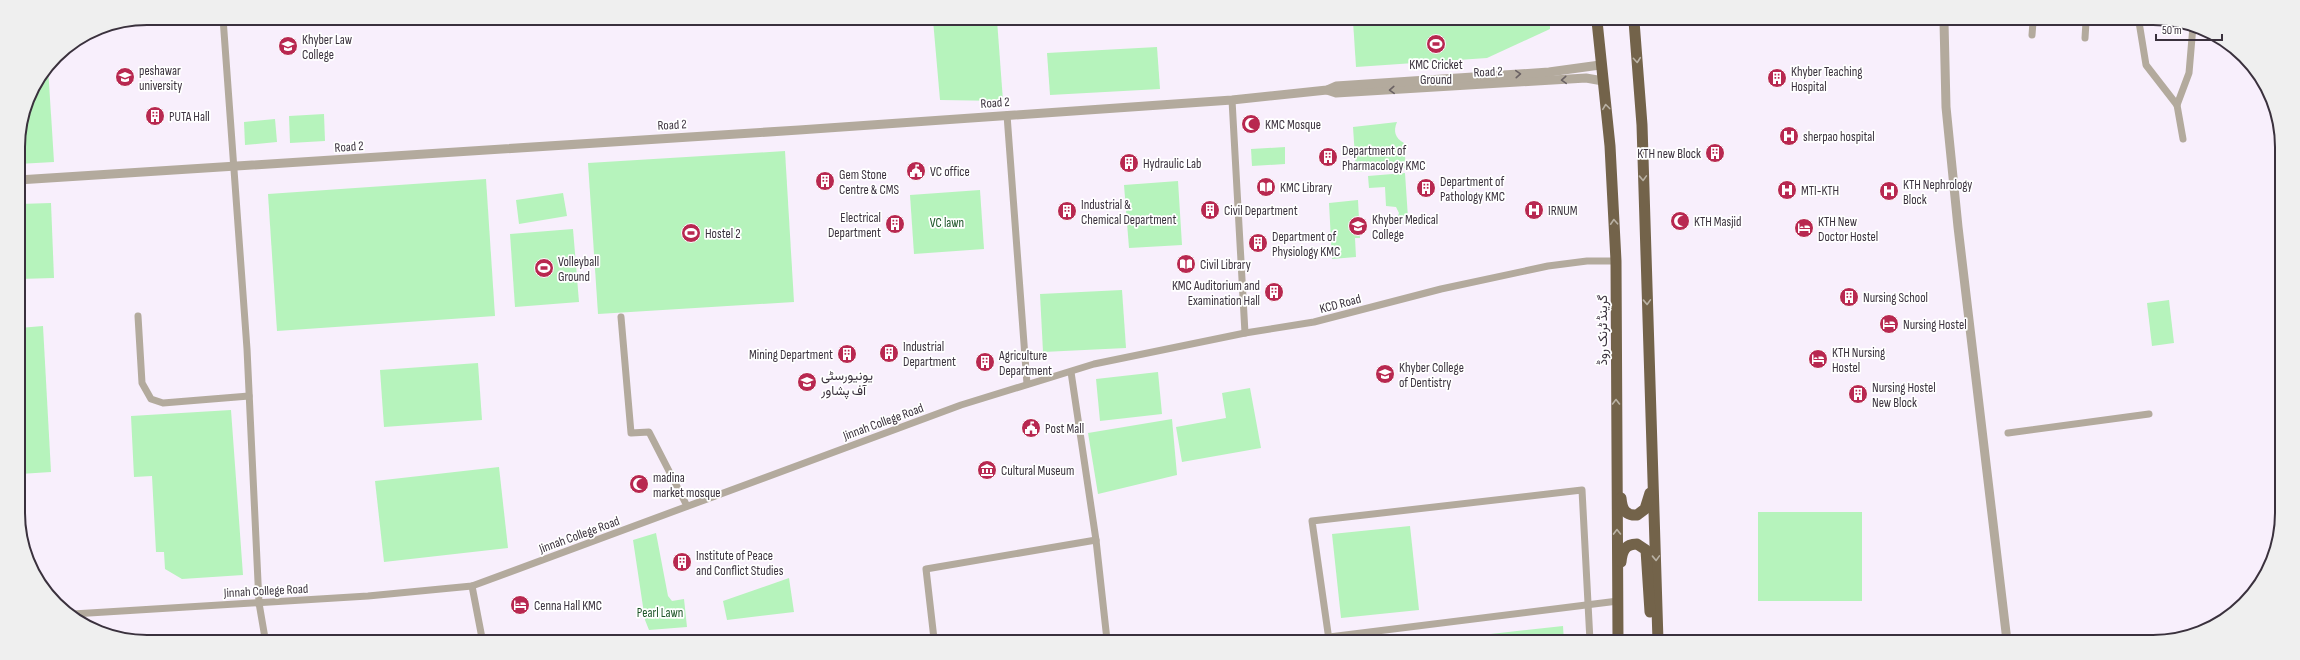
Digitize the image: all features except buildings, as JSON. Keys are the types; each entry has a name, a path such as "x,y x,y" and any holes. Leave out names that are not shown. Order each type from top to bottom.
{"highway":[{"name":"گرینڈ ٹرنک روڈ","path":"1597,25 1600,65 1610,146 1616,261 1618,635"},
{"path":"1634,25 1642,125 1657,635"},
{"path":"1616,472 1623,510 1630,515 1638,515 1645,509 1649,499 1652,476 1652,447"},
{"path":"1618,600 1623,550 1632,544 1641,545 1646,550 1650,606 1656,635"}],"street":[{"path":"223,25 249,396 259,603 264,635"},
{"path":"1944,25 1946,107 1958,227 2006,635"},
{"path":"2032,35 2033,25"},
{"path":"2085,38 2086,25"},
{"path":"2139,25 2146,65 2177,105 2183,138"},
{"path":"2177,105 2189,72 2193,32"},
{"name":"Road 2","path":"25,180 1232,100 1327,90 1336,86 1549,72 1589,68 1600,65"},
{"name":"Road 2","path":"1327,90 1336,93 1586,78 1602,81"},
{"path":"1232,100 1245,333"},
{"path":"1007,115 1027,384"},
{"name":"KCD Road","path":"1071,372 1094,364 1245,333 1314,322 1441,289 1548,266 1587,261 1616,261"},
{"path":"138,316 142,383 151,399 163,404 249,396"},
{"path":"621,317 631,433 649,432 687,506"},
{"path":"1071,372 1096,540 1106,635"},
{"name":"Jinnah College Road","path":"78,614 368,596 472,586 961,406 1027,384 1071,372"},
{"path":"2008,434 2149,414"},
{"path":"1328,635 1312,521 1582,490 1590,635"},
{"path":"934,635 926,569 1096,540"},
{"path":"472,586 481,635"},
{"path":"1359,635 1618,600"}],"green space":[{"path":"933,25 997,25 1003,101 940,100"},
{"name":"KMC Cricket Ground","path":"1353,25 1550,25 1550,29 1487,58 1356,67"},
{"path":"1157,47 1160,89 1050,95 1047,53"},
{"path":"49,75 54,162 25,164 25,139 29,115 34,100"},
{"path":"324,114 325,141 290,143 289,116"},
{"path":"275,119 277,142 245,145 244,122"},
{"path":"1397,122 1395,131 1397,137 1404,143 1406,168 1356,172 1353,127"},
{"path":"1285,147 1285,164 1252,166 1251,149"},
{"name":"Hostel 2","path":"785,151 794,302 598,314 588,163"},
{"path":"1405,173 1408,218 1397,219 1399,213 1396,207 1386,206 1385,187 1369,188 1368,176"},
{"path":"486,179 495,316 277,331 268,194"},
{"path":"1178,181 1182,245 1129,248 1124,185"},
{"name":"VC lawn","path":"980,190 984,249 914,254 910,195"},
{"path":"563,193 567,216 519,224 516,200"},
{"path":"1358,200 1360,238 1355,238 1356,257 1332,259 1329,203"},
{"path":"51,203 54,278 25,279 25,204"},
{"name":"Volleyball Ground","path":"573,229 579,302 515,307 510,234"},
{"path":"1122,290 1126,348 1043,352 1040,294"},
{"path":"2169,300 2174,343 2152,346 2147,303"},
{"path":"43,326 51,472 25,474 25,328"},
{"path":"478,363 482,420 384,427 380,370"},
{"path":"1158,372 1162,414 1100,421 1096,379"},
{"path":"1250,388 1261,448 1182,462 1176,427 1226,418 1222,393"},
{"path":"231,410 243,575 182,579 165,569 164,552 156,552 152,476 134,477 131,416"},
{"path":"1172,419 1177,475 1098,494 1088,433"},
{"path":"499,467 508,548 384,562 375,481"},
{"path":"1758,512 1862,512 1862,601 1758,601"},
{"path":"1410,526 1419,610 1341,618 1332,534"},
{"name":"Pearl Lawn","path":"656,533 668,596 672,601 684,599 687,627 649,630 645,620 633,540"},
{"path":"789,578 794,612 727,620 723,601"},
{"path":"1563,626 1564,635 1482,635"}],"place":[{"name":"KMC Cricket Ground","path":"1436,44"},
{"name":"Khyber Law College","path":"288,46"},
{"name":"peshawar university","path":"125,77"},
{"name":"Khyber Teaching Hospital","path":"1777,78"},
{"name":"PUTA Hall","path":"155,116"},
{"name":"KMC Mosque","path":"1251,124"},
{"name":"sherpao hospital","path":"1789,136"},
{"name":"KTH new Block","path":"1715,153"},
{"name":"Department of Pharmacology KMC","path":"1328,157"},
{"name":"Hydraulic Lab","path":"1129,163"},
{"name":"VC office","path":"916,171"},
{"name":"Gem Stone Centre & CMS","path":"825,181"},
{"name":"KMC Library","path":"1266,187"},
{"name":"Department of Pathology KMC","path":"1426,188"},
{"name":"MTI-KTH","path":"1787,190"},
{"name":"KTH Nephrology Block","path":"1889,191"},
{"name":"Civil Department","path":"1210,210"},
{"name":"IRNUM","path":"1534,210"},
{"name":"Industrial & Chemical Department","path":"1067,211"},
{"name":"KTH Masjid","path":"1680,221"},
{"name":"Electrical Department","path":"895,224"},
{"name":"Khyber Medical College","path":"1358,226"},
{"name":"KTH New Doctor Hostel","path":"1804,228"},
{"name":"Hostel 2","path":"691,233"},
{"name":"Department of Physiology KMC","path":"1258,243"},
{"name":"Civil Library","path":"1186,264"},
{"name":"Volleyball Ground","path":"544,268"},
{"name":"KMC Auditorium and Examination Hall","path":"1274,292"},
{"name":"Nursing School","path":"1849,297"},
{"name":"Nursing Hostel","path":"1889,324"},
{"name":"Industrial Department","path":"889,353"},
{"name":"Mining Department","path":"847,354"},
{"name":"KTH Nursing Hostel","path":"1818,359"},
{"name":"Agriculture Department","path":"985,362"},
{"name":"Khyber College of Dentistry","path":"1385,374"},
{"name":"یونیورسٹی آف پشاور","path":"807,382"},
{"name":"Nursing Hostel New Block","path":"1858,394"},
{"name":"Post Mall","path":"1031,428"},
{"name":"Cultural Museum","path":"987,470"},
{"name":"madina market mosque","path":"639,484"},
{"name":"Institute of Peace and Conflict Studies","path":"682,562"},
{"name":"Cenna Hall KMC","path":"520,605"}]}
